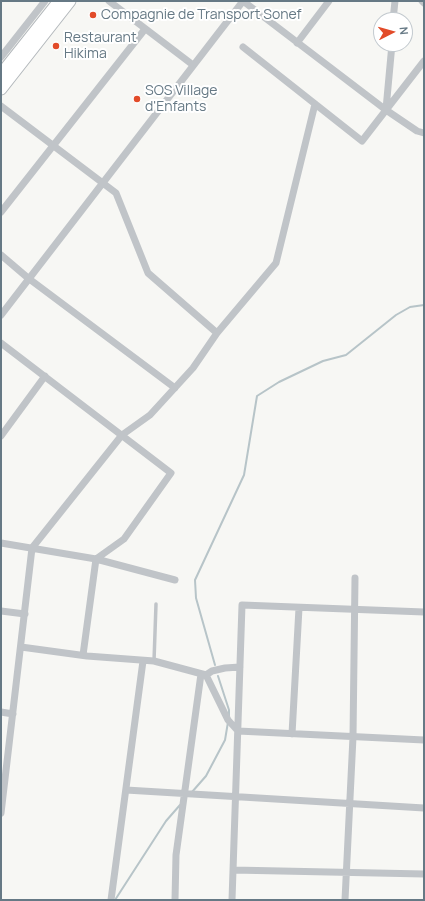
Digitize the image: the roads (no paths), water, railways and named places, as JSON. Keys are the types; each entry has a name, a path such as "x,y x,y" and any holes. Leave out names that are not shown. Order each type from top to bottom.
{"main road":[{"path":"1,74 59,1"},
{"path":"1,88 70,1"}],"street":[{"path":"1,57 45,1"},
{"path":"110,1 193,65"},
{"path":"1,315 28,278 243,1 386,110 416,131 424,133"},
{"path":"297,43 329,1"},
{"path":"394,12 395,1"},
{"path":"1,212 145,29"},
{"path":"243,47 362,141 424,61"},
{"path":"386,110 391,52"},
{"path":"1,813 32,548 122,435 150,415 193,368 217,333 276,263 315,104"},
{"path":"1,106 116,193 148,273 217,333"},
{"path":"1,255 28,278 175,388"},
{"path":"1,343 171,473 124,540 96,559 83,655"},
{"path":"1,436 45,376"},
{"path":"1,543 96,559 174,580"},
{"path":"345,900 348,803 353,737 356,610 355,578"},
{"path":"232,900 242,605 424,612"},
{"path":"292,734 298,608"},
{"path":"1,611 25,614"},
{"path":"21,647 83,655 154,661 204,675 224,668 240,667"},
{"path":"111,900 143,661"},
{"path":"204,675 228,720 238,732 424,740"},
{"path":"175,900 176,855 204,675"},
{"path":"1,712 13,714"},
{"path":"126,790 424,808"},
{"path":"234,870 424,874"}],"lane":[{"path":"154,661 156,604"}],"waterway":[{"path":"215,665 196,598 195,580 244,475 257,396 279,382 323,361 346,355 396,315 410,307 424,305"},
{"path":"218,676 229,710 229,716"},
{"path":"192,792 206,776 225,740 228,722"},
{"path":"115,900 166,821 180,805"}],"place":[{"name":"Compagnie de Transport Sonef","path":"93,15"},
{"name":"Restaurant Hikima","path":"56,46"},
{"name":"SOS Village d'Enfants","path":"137,99"}]}
